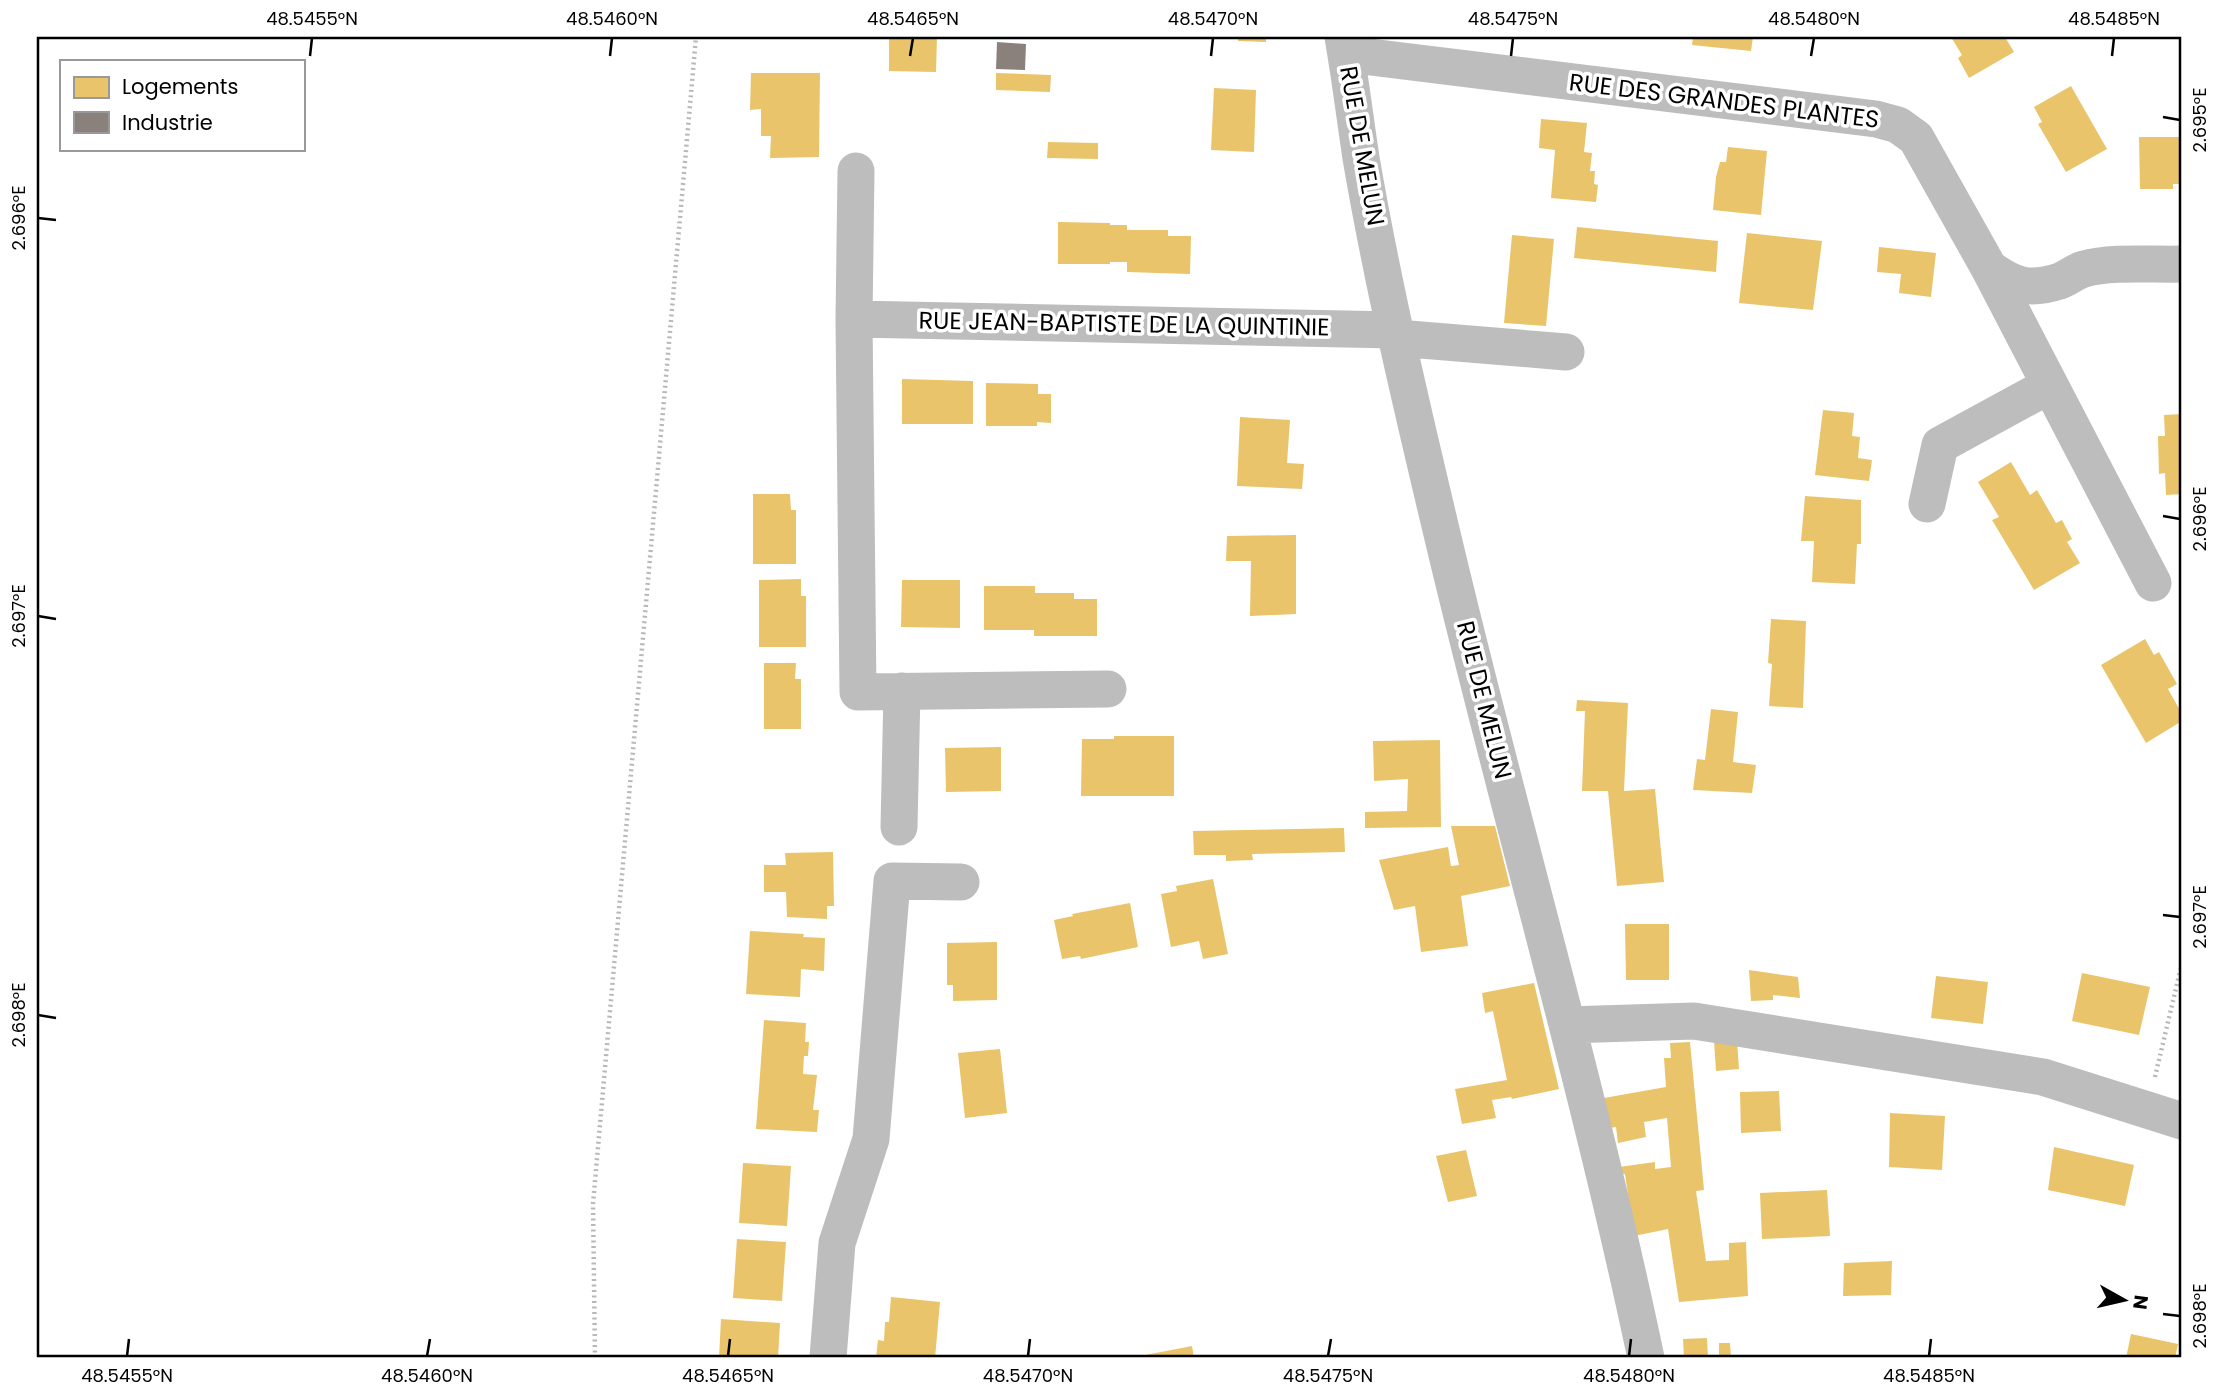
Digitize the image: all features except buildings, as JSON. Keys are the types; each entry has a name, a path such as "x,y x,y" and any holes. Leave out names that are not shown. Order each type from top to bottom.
{"street":[{"name":"RUE DES GRANDES PLANTES","path":"1345,45 1876,119 1898,125 1916,138 1930,160 2154,583"},
{"name":"RUE DE MELUN","path":"1345,45 1362,159 1396,334 1446,553 1567,1025 1646,1358"},
{"path":"856,171 853,319 858,692 1108,689"},
{"path":"1989,268 2009,282 2031,288 2060,281 2084,269 2114,265 2182,264"},
{"name":"RUE JEAN-BAPTISTE DE LA QUINTINIE","path":"853,319 1396,334 1566,352"},
{"path":"1927,504 1940,445 2050,385"},
{"path":"899,827 902,691"},
{"path":"828,1358 837,1243 871,1139 892,881 961,882"},
{"path":"1567,1025 1694,1021 2043,1077 2182,1121"}],"path":[{"path":"595,1358 593,1204 696,37"},
{"path":"2147,1112 2182,962"}]}
